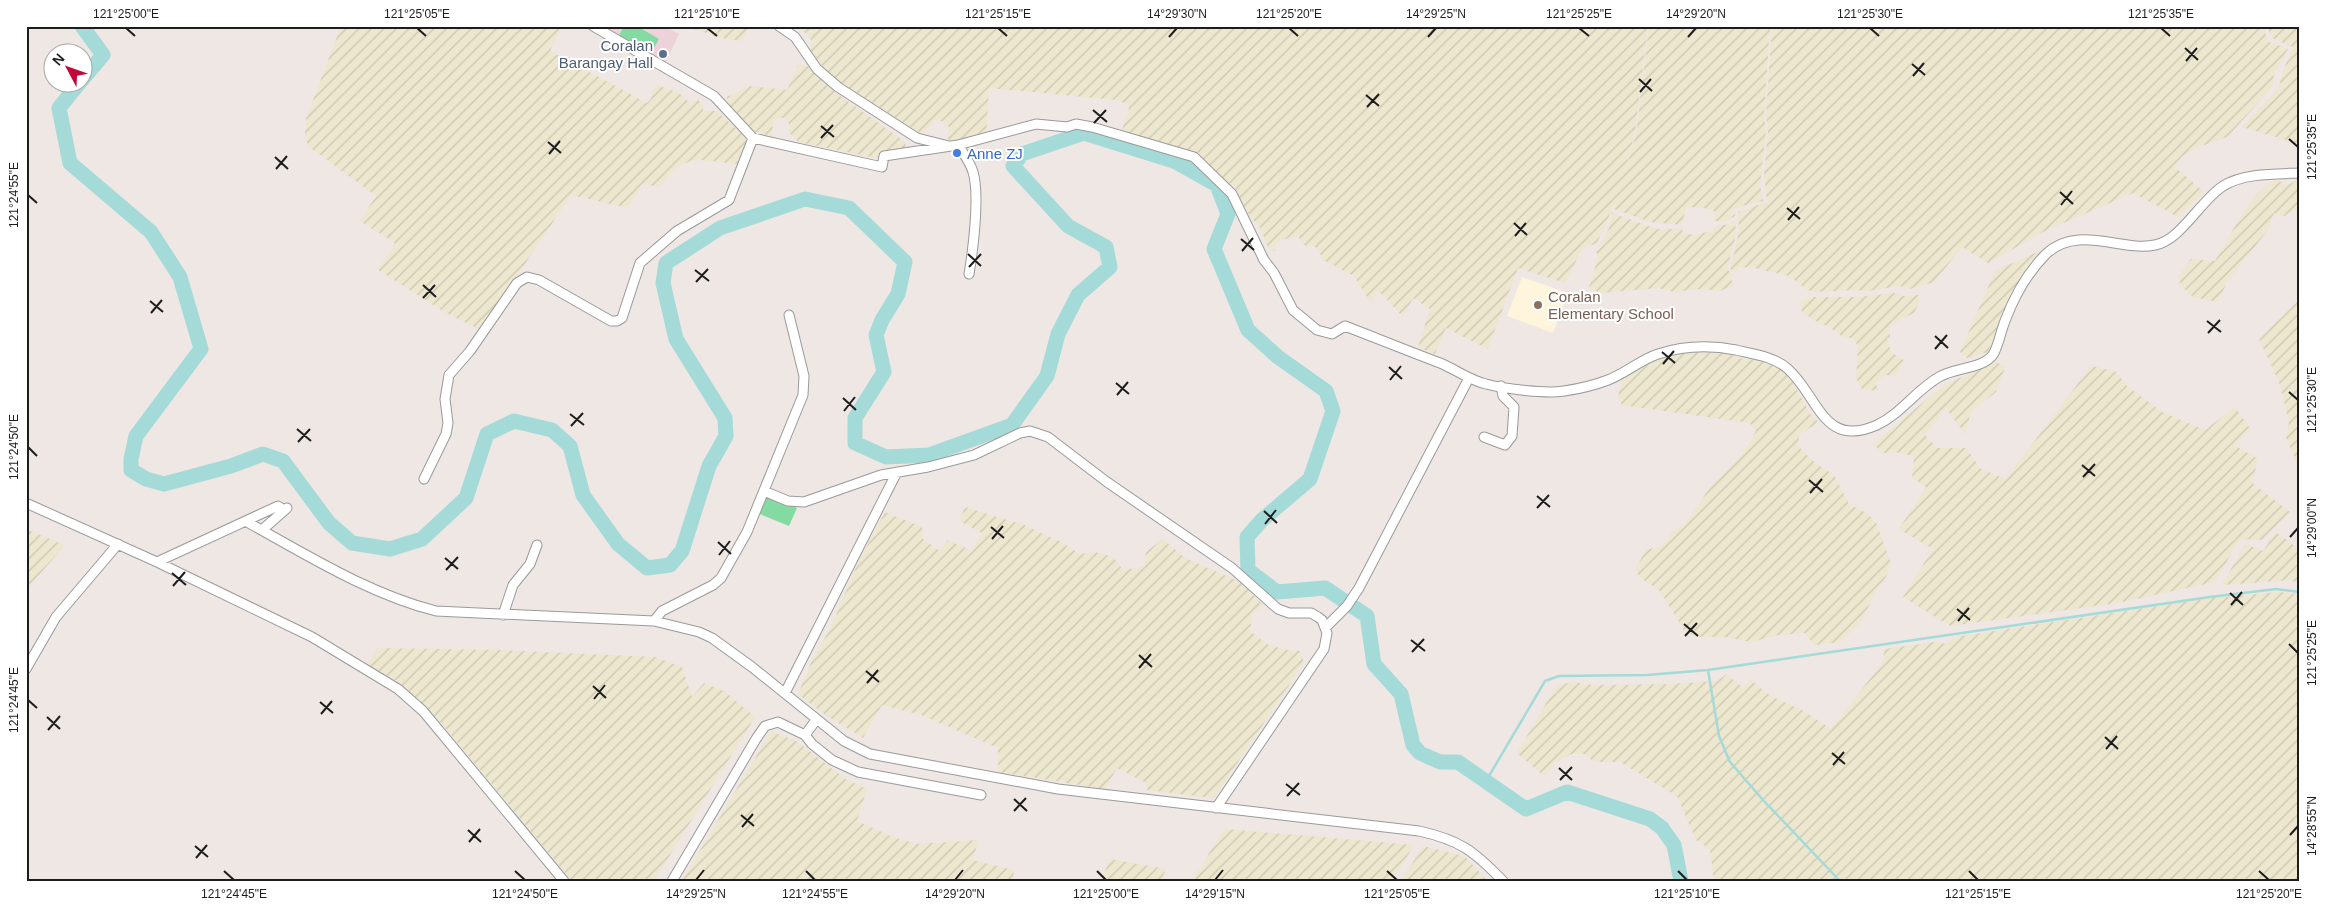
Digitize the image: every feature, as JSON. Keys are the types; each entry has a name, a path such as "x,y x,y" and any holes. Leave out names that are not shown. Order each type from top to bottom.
{"street":[{"path":"593,26 714,96 753,138 882,167 884,156 954,146 1036,124 1067,127 1076,124 1092,127 1194,157 1232,194 1264,260 1274,273 1293,310 1317,330 1332,334 1345,326 1486,384 1552,392 1566,391 1608,380 1656,354 1684,348 1712,347 1735,350 1772,359 1787,368 1828,422 1840,431 1855,432 1877,425 1894,414 1940,376 1961,367 1986,362 1993,354 2012,302 2024,282 2046,254 2057,246 2081,240 2156,245 2171,237 2207,198 2224,185 2239,179 2257,176 2300,173"},
{"path":"779,26 795,37 817,69 838,87 917,138 954,146 970,165 975,183 973,248 969,274"},
{"path":"424,479 446,434 448,423 444,399 450,375 470,351 517,283 527,277 539,280 611,321 617,321 622,318 640,263 677,231 729,200 753,138"},
{"path":"654,621 662,611 717,583 747,532 796,415 804,386 804,376 789,315"},
{"path":"1326,627 1353,597 1469,378"},
{"path":"1484,437 1505,445 1512,436 1514,407 1503,396 1500,386"},
{"path":"764,491 788,501 804,502 845,486 897,472 965,458 1020,432 1040,433 1107,482 1226,563 1278,609 1289,613 1310,613 1322,620 1326,627 1328,638 1324,649 1216,808"},
{"path":"785,693 897,472"},
{"path":"26,503 157,562 312,637 398,689 411,699 564,881"},
{"path":"157,562 247,522 278,506 286,509 262,530"},
{"path":"247,522 380,593 404,603 436,611 654,621 699,632 712,638 785,693 816,720 855,748 880,756 1058,789 1419,831 1441,836 1470,850 1503,881"},
{"path":"26,669 56,616 118,544"},
{"path":"503,614 513,585 530,564 538,545"},
{"path":"804,735 816,720"},
{"path":"672,881 765,726 778,722 804,735 832,760 858,772 981,795"}],"shaded area":[{"path":"341,26 561,26 550,51 647,103 651,99 653,89 658,85 679,93 689,102 698,100 703,105 703,111 717,111 747,139 737,164 703,160 690,161 674,169 660,187 642,184 628,208 571,195 481,330 446,313 378,270 395,243 360,221 376,196 308,146 305,134 306,119"},
{"path":"606,26 664,26 679,34 664,66 604,31"},
{"path":"685,26 746,26 748,31 741,41 722,38"},
{"path":"786,26 1648,26 1635,132 1619,194 1597,243 1582,249 1565,283 1518,268 1488,349 1446,328 1435,354 1418,347 1430,309 1413,298 1403,317 1378,290 1371,303 1354,276 1323,260 1318,249 1313,245 1306,247 1298,236 1277,243 1274,251 1268,248 1261,229 1249,215 1234,186 1223,179 1194,153 1121,132 1129,112 1128,104 1116,100 989,88 986,136 951,144 947,137 950,128 942,121 935,120 922,134 830,76 810,50 811,40 807,34 798,28 788,29"},
{"path":"1649,26 1770,26 1764,115 1766,131 1760,185 1763,201 1734,208 1735,216 1725,221 1714,221 1715,212 1712,209 1686,208 1682,225 1650,222 1614,209 1636,134"},
{"path":"1772,26 2262,26 2269,42 2288,49 2274,75 2272,88 2227,137 2196,148 2183,156 2174,166 2204,192 2178,217 2133,193 2045,231 1988,263 1962,247 1934,282 1910,289 1900,286 1868,291 1814,292 1806,289 1789,276 1754,268 1740,267 1735,273 1730,269 1739,232 1738,212 1767,202 1764,174 1768,132 1766,114"},
{"path":"2267,26 2300,26 2300,144 2242,127 2279,88 2281,76 2293,47 2272,38"},
{"path":"798,65 812,67 821,79 836,93 905,142 906,147 902,152 881,159 798,142 789,132 790,125 785,118 779,118 773,122 772,136 755,132 727,103 727,97 749,86 787,90"},
{"path":"2274,179 2287,185 2300,179 2300,211 2293,211 2284,216 2274,213 2268,230 2227,282 2218,302 2193,297 2182,287 2178,277 2191,259 2215,261 2241,216 2257,194"},
{"path":"1612,213 1657,229 1682,229 1683,233 1694,235 1712,231 1717,225 1725,225 1736,221 1735,239 1727,269 1733,275 1731,279 1734,285 1720,291 1697,289 1674,292 1658,288 1600,293 1594,290 1589,287 1598,257 1596,252 1609,228"},
{"path":"2042,250 2033,260 2011,294 1988,352 1967,358 1960,352 1995,271"},
{"name":"Coralan Elementary School","path":"1522,277 1568,293 1553,333 1507,316"},
{"path":"1895,293 1902,296 1919,295 1919,304 1914,313 1890,325 1890,338 1887,338 1891,352 1905,361 1895,376 1885,375 1876,383 1878,391 1862,389 1856,378 1858,345 1851,338 1843,337 1802,312 1800,302 1809,297 1857,297"},
{"path":"2300,299 2300,476 2294,455 2286,438 2289,422 2279,382 2259,339"},
{"path":"1697,352 1724,353 1743,359 1759,360 1772,364 1786,374 1812,417 1819,422 1800,434 1797,445 1815,463 1834,475 1849,504 1868,514 1876,523 1891,563 1886,577 1878,588 1860,623 1840,642 1814,645 1805,633 1777,635 1752,642 1724,637 1696,637 1684,630 1660,591 1639,577 1636,568 1646,549 1657,548 1667,540 1673,530 1685,524 1711,486 1742,455 1756,431 1750,423 1622,405 1618,397 1622,380 1631,373 1659,359 1676,354"},
{"path":"1996,362 2005,367 1996,392 1971,412 1965,434 1946,408 1925,435 1937,448 1966,448 1981,469 2006,479 2091,366 2115,371 2127,386 2162,412 2205,430 2235,407 2251,430 2234,445 2258,459 2252,483 2290,512 2262,540 2240,539 2215,582 2117,603 1950,626 1903,597 1933,549 1899,529 1926,487 1912,478 1914,456 1895,452 1883,453 1873,444 1944,385"},
{"path":"965,507 1024,525 1061,542 1080,554 1095,552 1113,557 1123,570 1144,567 1146,552 1163,539 1185,558 1242,583 1263,605 1252,614 1250,631 1267,644 1286,650 1300,651 1304,663 1214,798 1147,790 1146,783 1117,768 1102,794 1099,788 998,772 998,748 921,715 882,705 863,738 827,716 798,694 813,658 830,629 857,565 885,512 922,527 923,539 940,551 948,540 972,551 982,533 959,521"},
{"path":"26,529 65,545 26,590"},
{"path":"2276,532 2300,550 2300,584 2290,580 2222,585 2245,544 2263,551"},
{"path":"2278,592 2300,594 2300,881 1714,881 1710,849 1696,840 1677,796 1620,762 1594,762 1584,754 1571,754 1555,763 1544,776 1517,753 1555,688 1570,682 1594,685 1671,684 1717,681 1727,674 1743,688 1749,679 1771,696 1804,711 1831,729 1883,662 1884,649 1935,642 1946,644 1955,637 2212,598"},
{"path":"378,648 497,650 655,657 682,667 692,697 704,683 724,691 755,717 654,881 572,881 438,719 397,681 366,664"},
{"path":"771,731 796,741 847,780 867,789 857,821 893,837 916,844 979,840 972,860 1014,870 1013,881 682,881"},
{"path":"1224,829 1414,845 1392,881 1192,881"},
{"path":"1423,846 1464,856 1488,881 1401,881"},
{"path":"1110,859 1166,869 1161,881 1101,881"}],"green space":[{"path":"624,26 637,26 659,39 649,57 617,39"},
{"path":"765,494 797,508 789,526 757,513"}],"waterway":[{"path":"82,26 103,55 92,68"},
{"path":"72,92 59,108 70,163 151,232 180,277 201,349 136,436 131,459 131,470 146,479 164,484 231,466 263,454 283,461 329,523 352,543 390,549 422,539 466,498 487,434 514,421 552,430 570,446 583,495 618,544 647,568 670,565 682,551 709,466 726,436 725,418 676,339 663,283 666,263 720,228 805,199 849,208 905,262 898,294 882,320 876,335 884,372 855,418 855,443 886,457 929,455 1012,425 1047,376 1058,334 1078,295 1110,267 1106,247 1068,226 1013,166 1022,154 1084,133 1174,161 1217,185 1228,214 1214,249 1248,330 1278,357 1326,391 1333,411 1310,479 1262,520 1247,537 1248,570 1277,592 1325,588 1367,616 1374,664 1401,694 1413,745 1420,753 1440,762 1458,762 1526,809 1567,792 1650,819 1662,828 1674,845 1681,881"},
{"path":"1486,781 1545,681 1559,676 1647,675 1708,670 2210,597 2276,589 2300,592"},
{"path":"1708,670 1719,736 1730,762 1763,800 1840,881"}],"place":[{"name":"Coralan Barangay Hall","path":"663,54"},
{"name":"Anne ZJ","path":"957,153"},
{"name":"Coralan Elementary School","path":"1538,305"}]}
